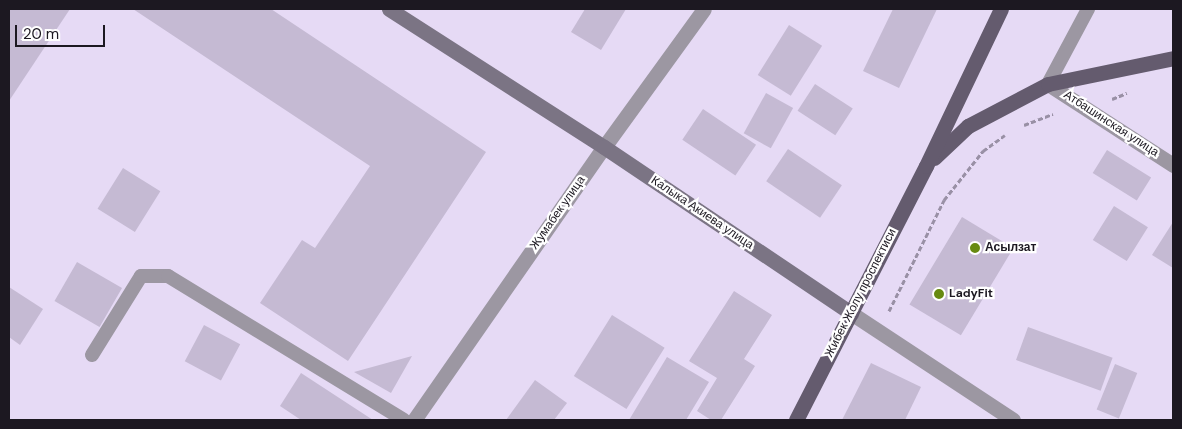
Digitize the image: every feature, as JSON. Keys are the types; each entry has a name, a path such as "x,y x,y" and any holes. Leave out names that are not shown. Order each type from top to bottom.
{"main road":[{"name":"Жибек Жолу проспектиси","path":"796,420 926,166 1001,9"},
{"name":"Жибек Жолу проспектиси","path":"926,166 968,126 1048,84 1173,58"}],"street":[{"name":"Калыка Акиева улица","path":"389,9 604,147 1012,420"},
{"name":"Жумабек улица","path":"414,420 604,147 704,9"},
{"name":"Атбашинская улица","path":"1048,84 1173,165"}],"lane":[{"path":"1048,84 1088,9"},
{"path":"92,355 141,276 168,276 404,420"}],"path":[{"path":"1019,127 1045,116 1087,108 1133,91"},
{"path":"879,332 944,200 983,151 1010,131"}],"building":[{"path":"9,9 70,9 9,101"},
{"path":"133,9 271,9 486,152 348,361 260,303 302,240 315,248 370,166"},
{"path":"585,9 626,9 601,50 571,32"},
{"path":"893,9 937,9 899,88 863,71"},
{"path":"789,25 822,46 791,96 758,75"},
{"path":"815,84 853,109 835,135 798,111"},
{"path":"766,93 793,108 771,148 744,133"},
{"path":"703,109 756,145 735,175 682,140"},
{"path":"788,149 842,185 820,218 766,181"},
{"path":"1107,150 1151,178 1137,200 1093,173"},
{"path":"123,168 160,191 135,232 98,209"},
{"path":"1114,206 1148,227 1127,261 1093,240"},
{"path":"962,217 1013,248 961,335 909,304"},
{"path":"1173,222 1173,268 1152,255"},
{"path":"77,262 122,288 100,327 55,301"},
{"path":"9,287 43,309 20,345 9,337"},
{"path":"734,291 772,315 744,359 755,366 721,420 711,420 697,411 717,378 689,361"},
{"path":"612,315 665,348 626,409 574,376"},
{"path":"204,325 240,344 221,380 185,361"},
{"path":"1028,327 1113,358 1101,391 1016,360"},
{"path":"412,356 391,393 354,372"},
{"path":"667,357 709,382 686,420 629,420"},
{"path":"871,363 921,387 905,420 842,420"},
{"path":"1115,364 1137,373 1119,418 1097,409"},
{"path":"301,373 373,420 301,420 280,406"},
{"path":"535,380 567,403 554,420 506,420"}],"place":[{"name":"Асылзат","path":"975,248"},
{"name":"LadyFit","path":"939,294"}]}
